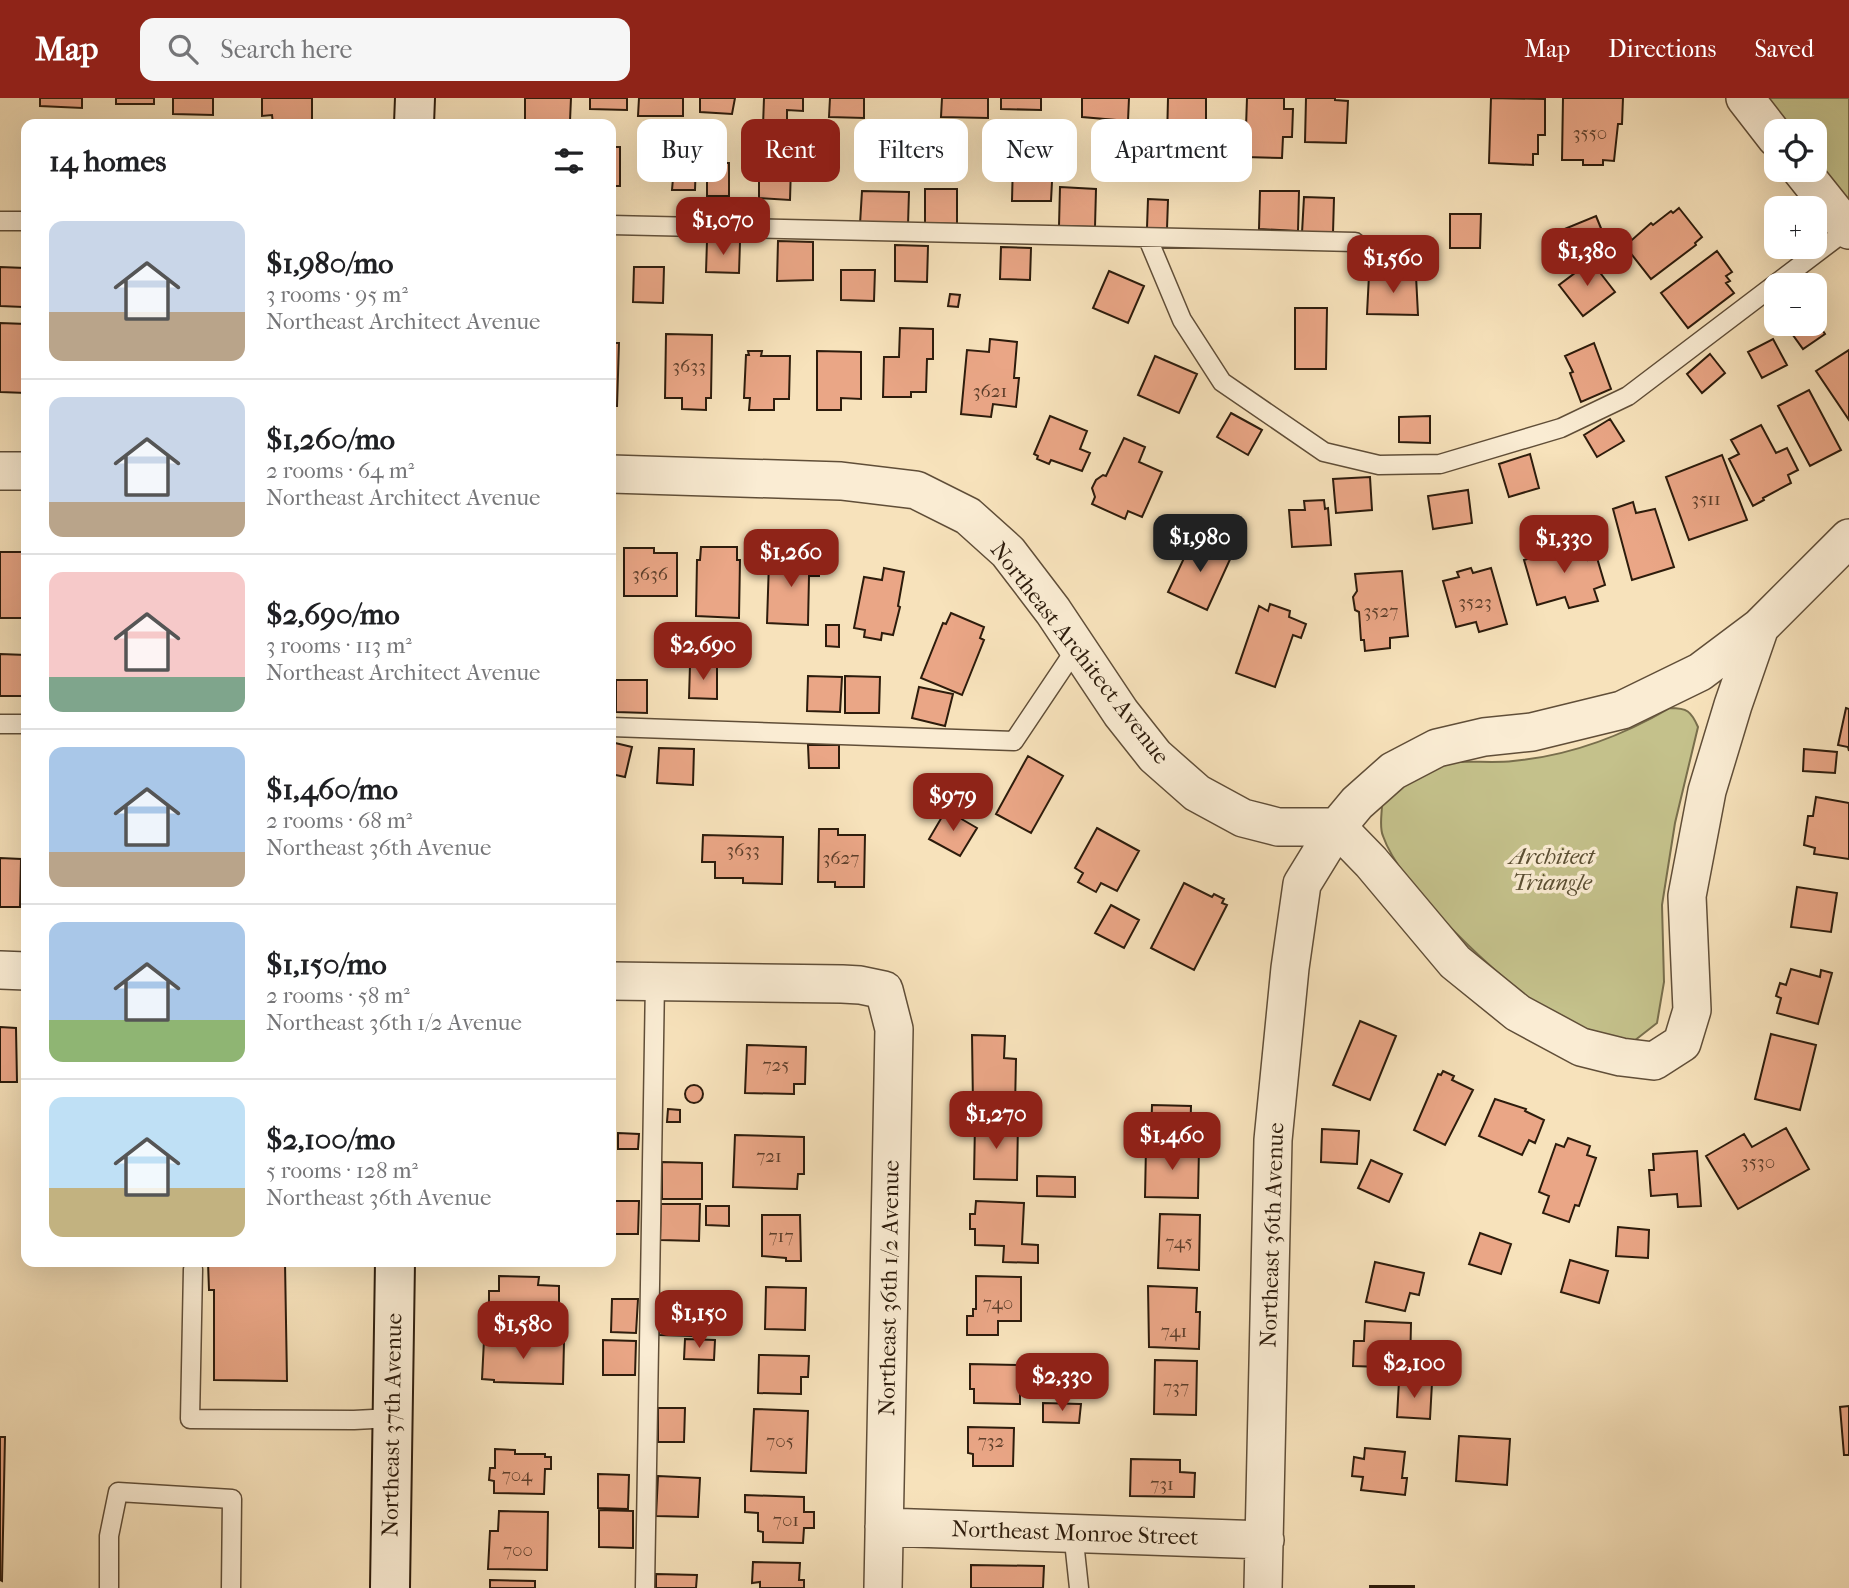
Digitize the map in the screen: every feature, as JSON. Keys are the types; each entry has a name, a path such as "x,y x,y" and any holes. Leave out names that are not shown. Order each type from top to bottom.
{"street":[{"path":"414,119 415,98"},
{"path":"1745,98 1764,123"},
{"path":"1811,182 1849,230"},
{"path":"0,471 21,471"},
{"name":"Northeast Architect Avenue","path":"616,474 841,481 916,490 968,516 1008,552 1121,713 1155,756 1197,793 1243,818 1278,827 1337,827"},
{"path":"1760,627 1707,791 1686,896 1692,1010 1682,1043 1654,1061 1621,1058 1581,1047 1518,1013 1455,962 1337,827 1357,803 1393,771 1437,748 1483,737 1532,732 1622,710 1700,672 1760,627 1849,538"},
{"name":"Northeast 36th Avenue","path":"1263,1588 1273,1140 1301,884 1337,827"},
{"path":"0,970 21,971"},
{"path":"616,981 654,981"},
{"name":"Northeast 36th 1/2 Avenue","path":"654,981 842,984 884,990 894,1029 883,1588"},
{"name":"Northeast 37th Avenue","path":"390,1588 395,1267"},
{"name":"Northeast Monroe Street","path":"884,1527 1265,1540"}],"lane":[{"path":"0,221 21,221"},
{"path":"616,225 1355,242"},
{"path":"1148,239 1182,320 1222,382 1324,452 1379,465 1440,464 1561,428 1628,396 1849,230"},
{"path":"616,727 1014,741 1077,647"},
{"path":"0,724 21,724"},
{"path":"645,1588 654,981"},
{"path":"193,1269 190,1419 392,1418"},
{"path":"109,1588 109,1536 118,1492 232,1499 231,1588"},
{"path":"1073,1532 1079,1588"}],"green space":[{"path":"1768,98 1849,98 1849,205 1827,176 1827,119 1784,119"},
{"name":"Architect Triangle","path":"1670,708 1688,712 1698,727 1675,823 1662,905 1664,982 1657,1023 1634,1041 1590,1030 1558,1017 1528,997 1480,957 1431,906 1393,857 1382,832 1382,804 1414,775 1437,765 1450,762 1513,761 1554,755 1614,736"}],"building":[{"path":"40,98 82,98 82,108 40,106"},
{"path":"116,98 154,98 154,104 116,104"},
{"path":"173,98 213,98 213,115 173,114"},
{"path":"262,98 312,98 312,119 272,119 272,115 262,116"},
{"path":"525,98 571,98 570,119 525,119"},
{"path":"590,98 627,98 627,110 590,109"},
{"path":"639,98 683,98 683,116 638,116"},
{"path":"700,98 735,98 732,114 700,112"},
{"path":"764,98 803,98 803,111 787,110 787,119 763,119"},
{"path":"830,98 864,98 864,118 829,117"},
{"path":"942,98 988,98 988,118 941,117"},
{"path":"1001,98 1041,98 1041,110 1001,109"},
{"path":"1082,98 1129,98 1128,119 1082,117"},
{"path":"1168,98 1206,98 1206,119 1168,119"},
{"path":"1247,98 1284,98 1284,109 1293,109 1292,137 1283,137 1282,158 1252,157 1252,119 1246,119"},
{"path":"1306,98 1348,101 1346,143 1305,142"},
{"path":"1491,98 1545,99 1545,135 1538,135 1538,154 1533,154 1533,165 1489,163"},
{"path":"1563,98 1623,98 1622,124 1618,124 1614,161 1603,160 1603,165 1583,165 1583,160 1562,160"},
{"path":"616,147 620,147 620,186 616,186"},
{"path":"729,163 729,196 707,196 707,182 727,182"},
{"path":"673,182 695,182 695,190 672,190"},
{"path":"759,182 791,182 790,200 759,198"},
{"path":"1012,182 1052,182 1051,201 1012,201"},
{"path":"1060,187 1096,189 1095,227 1059,226"},
{"path":"925,189 957,189 957,224 925,223"},
{"path":"862,191 909,192 908,225 860,224"},
{"path":"1260,191 1299,191 1298,231 1259,229"},
{"path":"1304,197 1334,198 1333,233 1302,233"},
{"path":"1148,199 1168,200 1167,229 1147,228"},
{"path":"1679,208 1702,237 1696,245 1651,279 1625,246 1651,223 1653,225"},
{"path":"1450,214 1481,214 1480,248 1450,248"},
{"path":"1596,216 1607,243 1573,256 1562,230"},
{"path":"707,241 740,242 739,273 706,272"},
{"path":"778,241 813,242 813,280 777,281"},
{"path":"895,245 928,246 927,282 895,281"},
{"path":"1001,247 1031,248 1030,280 1000,279"},
{"path":"1717,251 1732,272 1726,276 1730,281 1726,283 1734,293 1688,328 1661,293"},
{"path":"1591,261 1615,292 1583,316 1559,285"},
{"path":"0,267 21,268 21,307 0,306"},
{"path":"634,267 664,267 663,303 633,302"},
{"path":"841,270 875,270 874,301 841,300"},
{"path":"1109,271 1144,286 1128,323 1093,308"},
{"path":"1386,272 1416,276 1418,315 1367,314 1369,275 1386,275"},
{"path":"950,294 960,295 958,307 948,306"},
{"path":"1295,308 1327,308 1326,369 1295,369"},
{"path":"0,323 21,324 21,393 0,392"},
{"path":"900,328 933,329 933,359 927,359 926,392 911,392 911,397 883,397 884,357 899,357"},
{"path":"666,334 712,335 711,398 706,398 706,410 682,409 682,398 665,398"},
{"path":"1794,336 1822,336 1803,349"},
{"path":"990,339 1017,342 1014,378 1019,378 1016,407 993,404 991,417 961,414 967,350 989,352"},
{"path":"1773,339 1787,365 1762,378 1748,352"},
{"path":"616,343 619,343 617,406"},
{"path":"1594,343 1611,389 1581,402 1570,373 1573,372 1565,356"},
{"path":"1849,350 1849,420 1816,371"},
{"path":"748,351 762,351 761,356 790,356 789,399 774,399 774,410 749,410 750,398 744,398"},
{"path":"817,351 861,352 861,399 841,398 841,410 817,410"},
{"path":"1710,354 1725,373 1702,393 1687,374"},
{"path":"1155,356 1197,374 1179,413 1138,395"},
{"path":"1809,390 1841,450 1810,466 1778,406"},
{"path":"1231,413 1262,430 1248,455 1217,437"},
{"path":"1050,416 1087,431 1080,449 1090,453 1082,471 1051,460 1049,464 1037,459 1038,456 1034,454"},
{"path":"1430,416 1430,443 1399,442 1399,417"},
{"path":"1610,419 1624,441 1597,457 1584,435"},
{"path":"1761,425 1776,453 1787,448 1798,470 1788,475 1791,483 1753,506 1729,459 1739,454 1731,440"},
{"path":"1124,438 1145,447 1139,462 1162,472 1142,517 1128,511 1125,519 1092,504 1095,497 1092,488 1096,480 1106,476"},
{"path":"1530,454 1539,488 1509,497 1499,464"},
{"path":"1722,455 1747,520 1689,540 1666,477"},
{"path":"1370,477 1372,510 1336,513 1333,479"},
{"path":"1468,490 1472,523 1433,529 1428,496"},
{"path":"1324,500 1325,509 1328,508 1331,545 1292,547 1289,510 1305,510 1304,501"},
{"path":"1633,502 1636,513 1655,509 1674,567 1632,580 1613,509"},
{"path":"1194,537 1232,555 1207,610 1168,592"},
{"path":"1561,542 1565,551 1583,543 1588,560 1597,558 1605,585 1594,589 1598,601 1569,608 1565,597 1537,605 1524,560 1540,555 1539,549"},
{"path":"701,547 737,547 737,560 740,560 739,618 696,616 697,560 700,560"},
{"path":"624,548 654,548 654,553 677,553 677,596 624,596"},
{"path":"0,552 21,552 21,618 0,618"},
{"path":"789,554 819,555 819,576 809,576 808,625 767,623 769,561 789,561"},
{"path":"884,568 904,572 893,635 882,633 881,640 864,637 865,630 854,628 864,577 882,580"},
{"path":"1471,568 1473,573 1491,568 1507,624 1479,632 1476,622 1456,627 1443,581 1459,577 1457,572"},
{"path":"1402,571 1408,636 1390,638 1390,648 1365,651 1364,640 1361,640 1359,612 1355,610 1353,597 1357,591 1355,574"},
{"path":"1270,604 1290,611 1289,617 1306,624 1301,638 1293,635 1275,687 1236,673 1259,606 1268,611"},
{"path":"951,613 984,627 980,638 984,640 962,695 921,678 943,623 946,624"},
{"path":"826,625 839,625 839,647 826,646"},
{"path":"0,654 21,655 21,696 0,696"},
{"path":"690,665 717,666 717,699 689,698"},
{"path":"808,676 842,677 840,712 807,711"},
{"path":"845,676 880,677 879,713 845,713"},
{"path":"616,680 647,680 647,713 616,712"},
{"path":"919,687 953,694 945,726 912,718"},
{"path":"1846,708 1849,709 1849,751 1848,747 1838,745"},
{"path":"616,743 632,747 625,777 616,775"},
{"path":"808,745 839,745 839,768 809,768"},
{"path":"659,748 694,749 693,785 657,783"},
{"path":"1804,749 1837,752 1835,773 1803,771"},
{"path":"1028,756 1063,776 1031,833 996,814"},
{"path":"1816,797 1849,803 1849,859 1814,854 1815,848 1804,845 1808,816 1813,816"},
{"path":"946,810 977,828 960,856 929,839"},
{"path":"1097,828 1139,851 1117,891 1101,883 1096,892 1078,882 1083,873 1075,868"},
{"path":"819,829 838,829 838,835 865,835 864,887 835,887 835,882 818,882"},
{"path":"703,835 783,837 782,884 743,883 743,878 715,878 715,862 702,862"},
{"path":"0,858 21,859 20,907 0,907"},
{"path":"1184,883 1212,897 1214,894 1224,899 1222,903 1227,905 1194,970 1151,948"},
{"path":"1797,887 1837,893 1831,932 1791,927"},
{"path":"1111,905 1139,920 1124,948 1095,933"},
{"path":"1791,969 1820,977 1821,970 1832,973 1818,1024 1777,1013 1781,998 1776,996 1780,983 1786,985"},
{"path":"1360,1021 1396,1036 1370,1100 1333,1085"},
{"path":"0,1027 16,1028 17,1082 0,1082"},
{"path":"1771,1034 1816,1045 1800,1110 1755,1099"},
{"path":"972,1035 1005,1036 1004,1058 1016,1059 1015,1108 973,1106"},
{"path":"747,1045 806,1047 805,1084 794,1084 794,1094 745,1093"},
{"path":"1443,1071 1454,1076 1452,1080 1473,1090 1445,1145 1414,1130 1438,1074 1441,1075"},
{"path":"694,1085 700,1088 703,1094 700,1100 694,1103 688,1100 685,1094 688,1088"},
{"path":"1495,1099 1526,1109 1525,1111 1544,1120 1535,1143 1529,1140 1522,1155 1479,1136"},
{"path":"1152,1105 1191,1106 1190,1139 1151,1138"},
{"path":"668,1109 680,1110 680,1122 667,1122"},
{"path":"975,1122 1018,1122 1017,1180 974,1179"},
{"path":"1786,1128 1809,1169 1738,1209 1706,1156 1744,1134 1752,1147"},
{"path":"1322,1129 1359,1131 1357,1164 1321,1162"},
{"path":"618,1133 639,1134 638,1149 618,1149"},
{"path":"735,1135 804,1137 804,1174 798,1174 797,1189 733,1187"},
{"path":"1568,1138 1590,1146 1587,1155 1596,1158 1579,1206 1575,1205 1569,1222 1543,1213 1549,1196 1539,1192 1556,1144 1564,1147"},
{"path":"1146,1146 1199,1148 1198,1198 1145,1197"},
{"path":"1697,1151 1701,1206 1678,1207 1677,1194 1651,1196 1649,1170 1654,1170 1653,1154"},
{"path":"1371,1160 1402,1174 1389,1202 1358,1188"},
{"path":"662,1162 702,1163 702,1199 662,1199"},
{"path":"1037,1176 1075,1177 1075,1197 1037,1196"},
{"path":"616,1201 639,1201 638,1234 616,1234"},
{"path":"976,1201 1024,1203 1022,1244 1038,1245 1038,1263 1003,1262 1004,1246 975,1245 975,1229 970,1229 970,1214 975,1214"},
{"path":"661,1204 700,1204 699,1241 660,1240"},
{"path":"706,1206 729,1206 729,1226 706,1225"},
{"path":"1160,1214 1200,1215 1199,1270 1158,1268"},
{"path":"762,1215 800,1215 801,1261 762,1256"},
{"path":"1618,1227 1649,1230 1648,1258 1616,1256"},
{"path":"1480,1233 1511,1244 1501,1274 1469,1264"},
{"path":"1570,1260 1608,1271 1599,1303 1561,1292"},
{"path":"1375,1262 1424,1273 1419,1295 1410,1293 1405,1311 1366,1302"},
{"path":"208,1267 285,1267 287,1381 214,1380 214,1290 209,1290"},
{"path":"499,1276 539,1277 538,1285 559,1286 559,1318 538,1318 538,1323 498,1322 498,1308 489,1307 489,1291 499,1291"},
{"path":"976,1276 1021,1277 1021,1321 998,1321 998,1335 967,1335 967,1316 973,1316 973,1309 976,1309"},
{"path":"1148,1286 1197,1288 1196,1312 1200,1312 1199,1349 1149,1347"},
{"path":"766,1287 806,1288 805,1330 765,1329"},
{"path":"612,1299 638,1299 636,1333 611,1332"},
{"path":"660,1307 679,1307 679,1320 694,1320 694,1336 659,1335"},
{"path":"1365,1321 1411,1323 1410,1368 1353,1366 1354,1341 1364,1341"},
{"path":"685,1339 715,1340 714,1360 684,1359"},
{"path":"484,1340 564,1342 563,1384 494,1382 482,1379"},
{"path":"603,1340 636,1341 635,1375 603,1375"},
{"path":"759,1355 809,1356 808,1377 801,1377 801,1394 758,1393"},
{"path":"1155,1360 1197,1361 1196,1415 1154,1414"},
{"path":"970,1364 1020,1365 1020,1404 974,1403 974,1389 970,1389"},
{"path":"1399,1381 1432,1383 1430,1419 1397,1417"},
{"path":"1043,1403 1081,1404 1079,1423 1043,1422"},
{"path":"1849,1406 1849,1455 1844,1455 1840,1407"},
{"path":"658,1408 685,1408 684,1442 658,1442"},
{"path":"754,1409 808,1411 806,1473 751,1471"},
{"path":"968,1427 1014,1428 1013,1466 973,1466 973,1454 968,1453"},
{"path":"1459,1436 1510,1439 1507,1485 1456,1481"},
{"path":"0,1437 5,1437 2,1581 0,1580"},
{"path":"1365,1448 1405,1452 1402,1478 1407,1478 1405,1495 1361,1490 1363,1477 1352,1476 1354,1457 1364,1459"},
{"path":"495,1449 515,1450 515,1454 545,1454 545,1457 551,1457 551,1469 545,1469 544,1494 494,1493 494,1481 489,1480 490,1468 495,1468"},
{"path":"1131,1459 1180,1460 1180,1472 1195,1473 1194,1497 1130,1496"},
{"path":"598,1474 629,1475 628,1509 598,1508"},
{"path":"658,1476 700,1478 698,1517 656,1516"},
{"path":"745,1495 804,1497 804,1512 814,1512 814,1528 804,1528 803,1543 763,1542 763,1532 758,1531 758,1513 745,1512"},
{"path":"599,1510 633,1511 633,1548 599,1547"},
{"path":"499,1511 548,1512 547,1570 488,1569 490,1531 498,1531"},
{"path":"753,1562 800,1563 799,1580 804,1580 804,1588 760,1588 760,1582 752,1583"},
{"path":"971,1565 1044,1566 1043,1588 971,1588"},
{"path":"656,1574 697,1575 696,1588 656,1588"},
{"path":"490,1580 535,1581 535,1588 490,1588"},
{"path":"1414,1586 1414,1588 1370,1588"}]}
